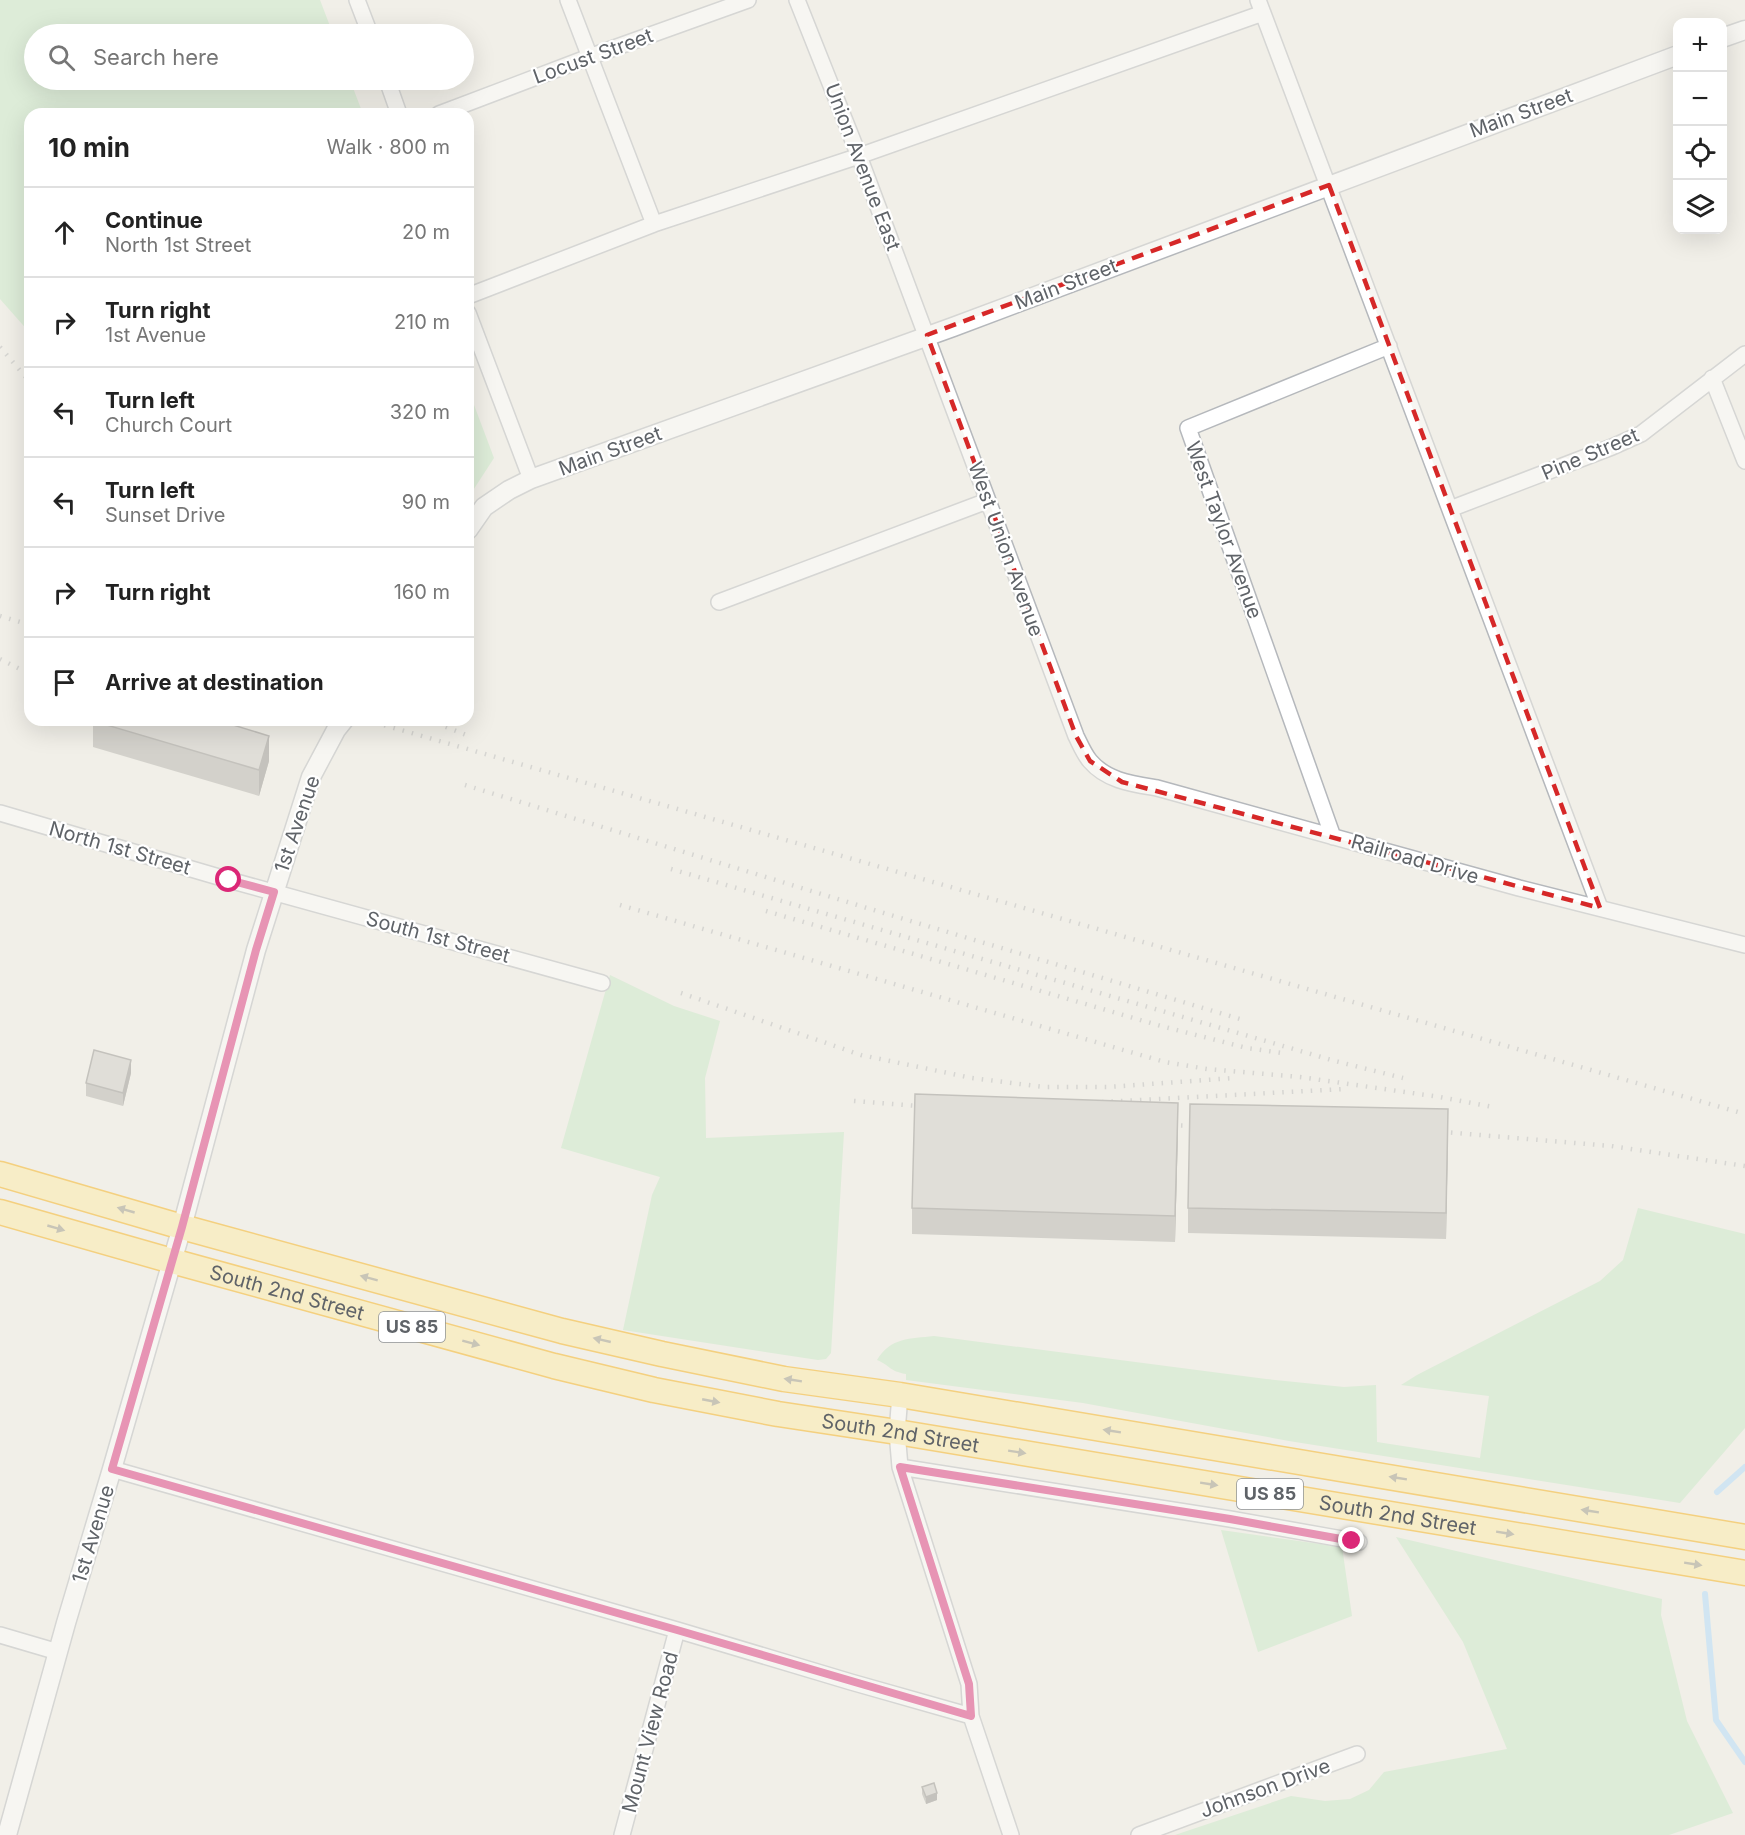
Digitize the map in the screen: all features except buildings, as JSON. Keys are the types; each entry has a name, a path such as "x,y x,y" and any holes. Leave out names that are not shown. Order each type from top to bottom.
{"highway":[{"name":"US 85","path":"0,1174 182,1227"},
{"name":"US 85","path":"0,1212 172,1261"},
{"name":"South 2nd Street","path":"182,1227 572,1334 662,1354 784,1378 900,1395 1745,1537"},
{"name":"South 2nd Street","path":"172,1261 554,1366 643,1387 778,1414 1745,1573"}],"street":[{"path":"357,0 366,24"},
{"path":"568,0 654,224"},
{"name":"Locust Street","path":"455,108 748,0"},
{"name":"Union Avenue East","path":"797,0 927,335"},
{"path":"474,294 654,224 859,156 1261,6 1600,908"},
{"path":"1727,36 1745,30"},
{"name":"Main Street","path":"474,521 484,507 509,490 531,479 927,335 1673,56"},
{"path":"391,90 397,108"},
{"path":"474,329 531,479"},
{"name":"West Union Avenue","path":"927,335 1076,736 1090,761"},
{"name":"West Taylor Avenue","path":"1333,837 1188,428 1389,346"},
{"name":"Pine Street","path":"1450,509 1641,434 1745,354"},
{"path":"1712,378 1745,461"},
{"path":"719,602 987,501"},
{"name":"1st Avenue","path":"7,1835 182,1227 256,950 310,777 339,726"},
{"name":"Railroad Drive","path":"1090,761 1122,782 1157,788 1519,888 1745,945"},
{"name":"North 1st Street","path":"0,813 274,892"},
{"name":"South 1st Street","path":"274,892 602,982"},
{"path":"900,1395 897,1432 900,1467 969,1684 971,1716 1011,1835"},
{"path":"900,1467 1230,1519 1359,1542"},
{"path":"112,1469 971,1716"},
{"name":"Mount View Road","path":"622,1835 677,1630"},
{"path":"0,1635 58,1652"},
{"name":"Johnson Drive","path":"1139,1835 1358,1754"}],"highlighted area":[{"path":"1329,185 1600,908 1122,782 1090,761 1076,736 927,335"}],"green space":[{"path":"0,0 320,0 329,24 24,24 24,90 354,90 361,108 24,108 24,326 0,299"},
{"path":"474,405 494,458 474,489"},
{"path":"610,975 674,1006 720,1021 705,1078 706,1138 844,1132 831,1353 826,1359 818,1360 623,1330 652,1195 660,1177 561,1148"},
{"path":"1638,1208 1745,1234 1745,1428 1680,1503 1289,1441 1083,1403 906,1380 906,1374 877,1360 888,1347 902,1340 934,1336 1266,1379 1344,1387 1376,1385 1377,1442 1480,1458 1489,1396 1401,1385 1600,1281 1623,1260"},
{"path":"1221,1530 1342,1547 1352,1616 1258,1652"},
{"path":"1396,1537 1662,1599 1661,1615 1687,1721 1733,1813 1669,1835 1175,1835 1291,1796 1325,1801 1350,1799 1369,1790 1384,1772 1507,1749 1463,1642"}],"waterway":[{"path":"1717,1492 1745,1467"},
{"path":"1705,1594 1716,1720 1745,1762"}],"railway":[{"path":"0,347 24,375"},
{"path":"0,616 24,623"},
{"path":"0,659 24,671"},
{"path":"387,726 1745,1114"},
{"path":"443,726 469,736"},
{"path":"465,785 1240,1019"},
{"path":"671,869 1335,1061 1403,1078"},
{"path":"620,905 1165,1062 1207,1069 1300,1077 1493,1107"},
{"path":"766,911 1161,1026 1247,1048 1282,1053"},
{"path":"681,993 861,1055 972,1078 1044,1087 1108,1087 1234,1078"},
{"path":"1102,1102 1345,1089"},
{"path":"854,1101 931,1107"},
{"path":"1162,1125 1207,1126"},
{"path":"1432,1131 1611,1146 1745,1166"}],"route":[{"path":"229,880 274,892 256,950 182,1227 112,1469 971,1716 969,1684 900,1467 1230,1519 1352,1541"}]}
